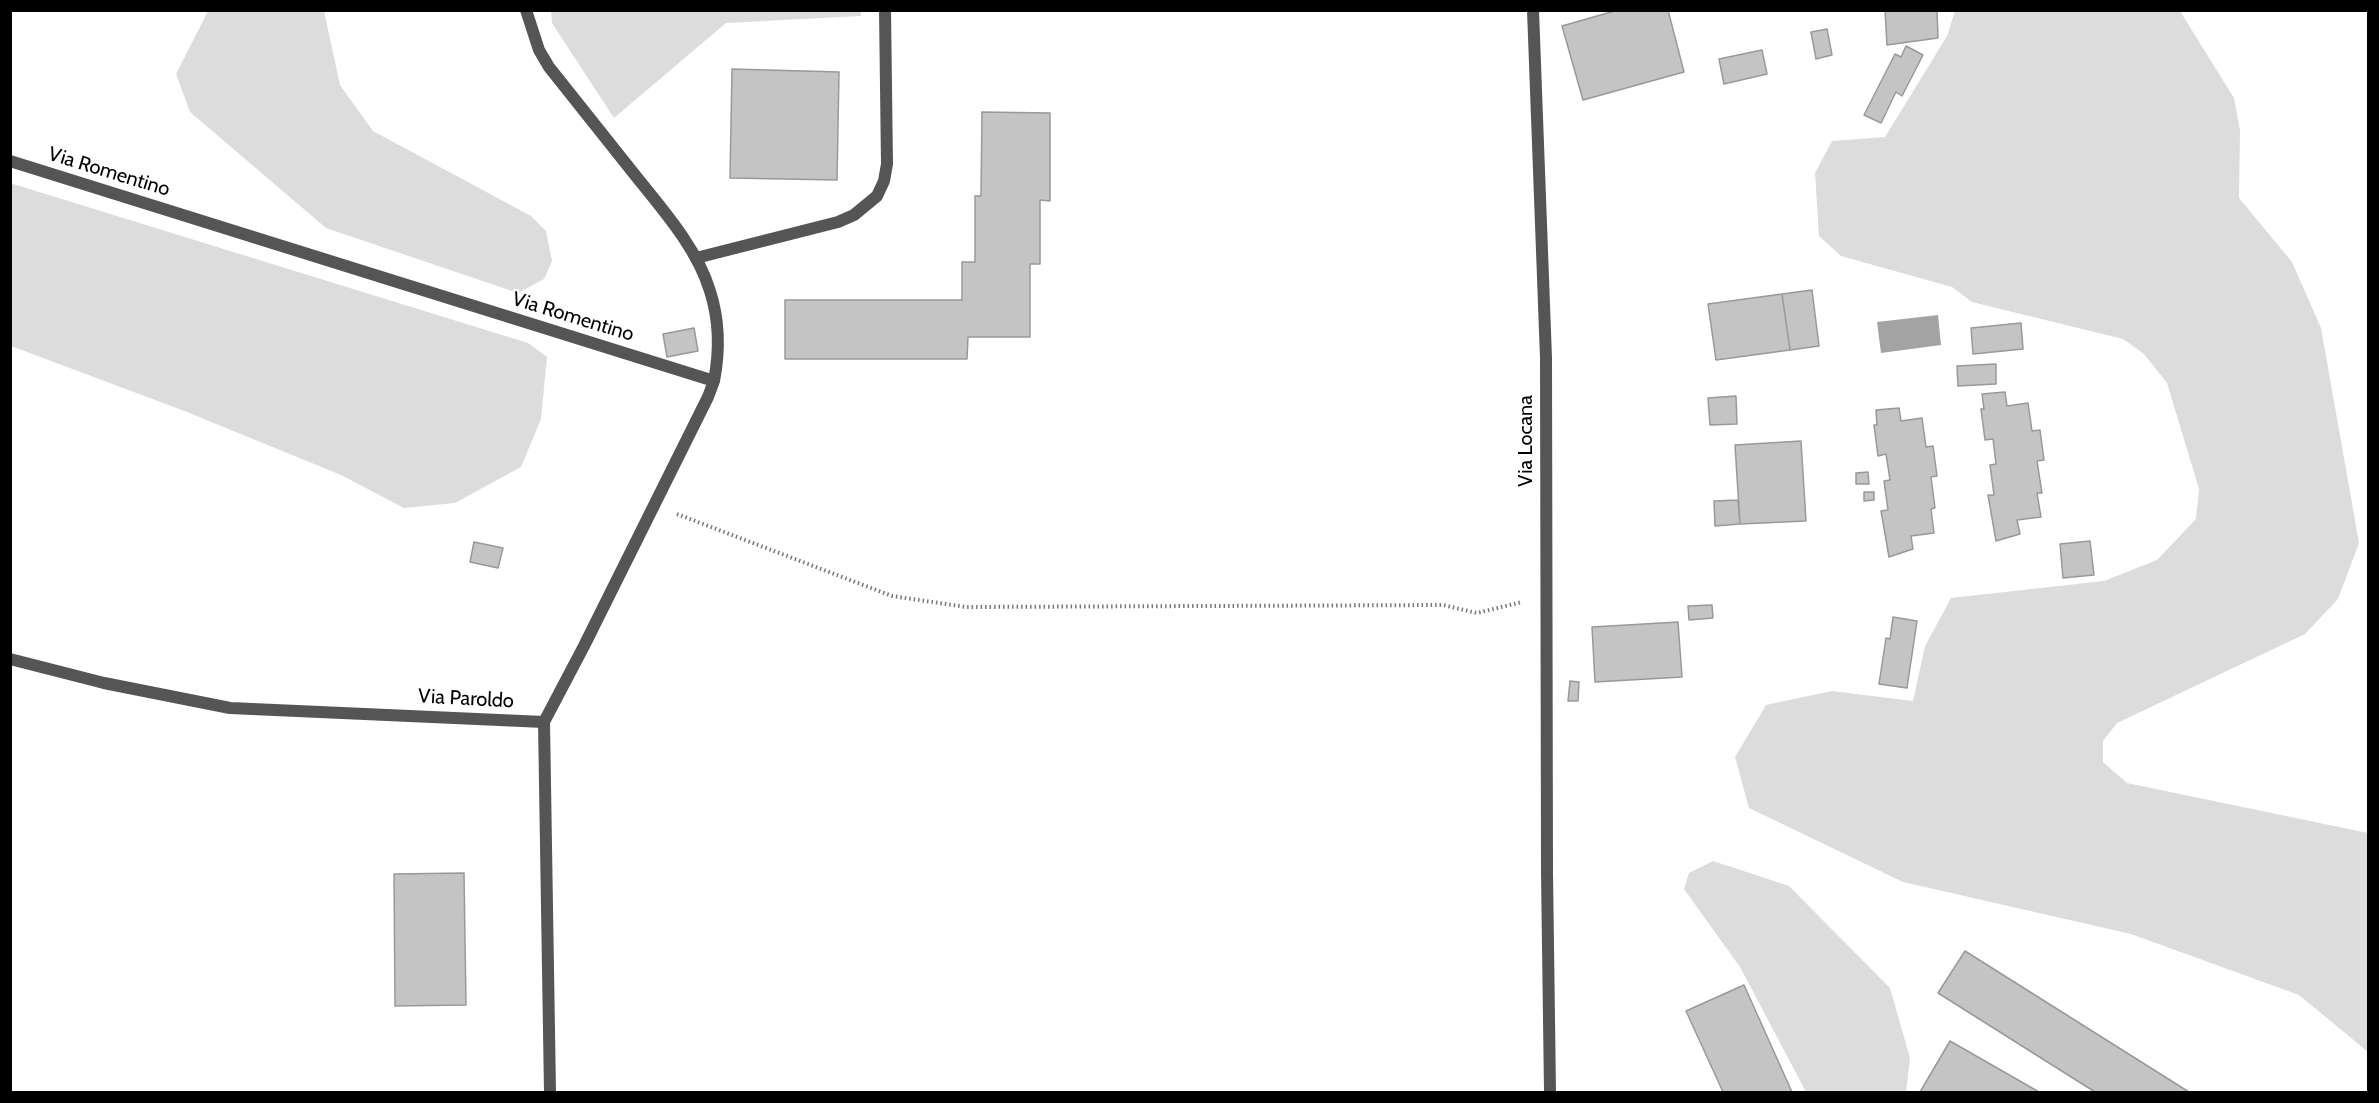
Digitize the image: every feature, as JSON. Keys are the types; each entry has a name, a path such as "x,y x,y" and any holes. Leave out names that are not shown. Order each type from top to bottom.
{"street":[{"path":"525,10 539,50 549,67 664,211 696,258 716,312 719,356 708,398 544,722 550,1092"},
{"path":"696,258 838,222 854,215 877,196 884,181 887,164 885,10"},
{"name":"Via Locana","path":"1533,10 1546,358 1547,872 1550,1092"},
{"name":"Via Romentino","path":"10,161 714,381"},
{"name":"Via Paroldo","path":"10,659 104,682 230,708 544,722"}],"path":[{"path":"654,505 892,596 966,607 1443,605 1477,613 1546,597"}],"shaded area":[{"path":"208,11 324,11 340,85 373,131 531,216 546,231 552,261 544,279 518,293 326,228 190,112 176,74"},
{"path":"551,11 861,11 861,16 726,23 614,118 552,23"},
{"path":"1955,11 2180,11 2234,98 2240,130 2239,198 2292,262 2321,328 2359,543 2338,599 2305,634 2117,723 2103,741 2103,762 2127,783 2368,833 2368,1052 2299,995 2131,934 1903,882 1749,808 1735,757 1766,705 1832,691 1913,701 1925,646 1951,598 2104,581 2157,560 2196,519 2199,489 2167,383 2144,354 2123,339 1972,302 1952,287 1841,256 1819,236 1815,173 1832,141 1885,137 1947,36"},
{"path":"10,183 528,343 547,357 541,419 521,467 455,503 404,508 341,475 187,412 11,346"},
{"path":"1938,315 1941,345 1881,353 1877,322"},
{"path":"1713,861 1789,886 1890,988 1910,1058 1906,1092 1806,1092 1740,967 1684,889 1689,873"}],"building":[{"path":"1618,10 1668,10 1684,72 1583,100 1562,26"},
{"path":"1885,10 1937,10 1938,38 1887,45"},
{"path":"1827,29 1832,55 1816,59 1811,32"},
{"path":"1906,46 1923,55 1902,96 1896,92 1881,123 1864,115 1895,54 1901,57"},
{"path":"1762,50 1767,74 1724,84 1719,59"},
{"path":"732,69 839,72 837,180 730,178"},
{"path":"982,112 1050,113 1050,201 1040,200 1040,264 1030,264 1030,337 968,337 967,359 785,359 785,300 962,300 962,262 975,262 975,196 981,196"},
{"path":"1812,290 1819,346 1790,350 1782,294"},
{"path":"1782,294 1790,350 1716,360 1708,304"},
{"path":"2021,323 2023,349 1973,354 1971,328"},
{"path":"694,328 698,351 667,357 663,334"},
{"path":"1996,364 1996,384 1958,386 1957,366"},
{"path":"2005,392 2007,406 2028,403 2032,431 2040,430 2044,460 2037,461 2042,493 2037,493 2041,517 2017,520 2020,534 1996,541 1988,495 1994,495 1990,465 1996,464 1993,439 1985,440 1981,409 1984,409 1982,394"},
{"path":"1736,396 1737,424 1710,425 1708,398"},
{"path":"1899,408 1901,421 1922,418 1926,447 1933,446 1937,476 1931,477 1935,508 1931,509 1934,533 1911,536 1913,549 1889,557 1881,511 1888,510 1884,481 1890,480 1886,454 1878,456 1874,425 1877,425 1876,410"},
{"path":"1801,441 1806,521 1740,524 1735,445"},
{"path":"1868,472 1869,484 1856,484 1856,473"},
{"path":"1864,492 1874,492 1874,500 1864,501"},
{"path":"1738,500 1740,524 1715,526 1714,501"},
{"path":"2090,541 2094,575 2063,578 2060,544"},
{"path":"474,542 503,548 498,568 470,562"},
{"path":"1712,605 1713,618 1689,620 1688,606"},
{"path":"1893,617 1917,621 1907,688 1879,684 1886,638 1890,639"},
{"path":"1678,622 1682,677 1595,682 1592,627"},
{"path":"1570,681 1579,682 1578,701 1568,701"},
{"path":"464,873 466,1005 395,1006 394,874"},
{"path":"1965,951 2189,1092 2095,1092 1938,993"},
{"path":"1744,985 1792,1092 1723,1092 1686,1011"},
{"path":"1950,1041 2039,1092 1920,1092"}]}
